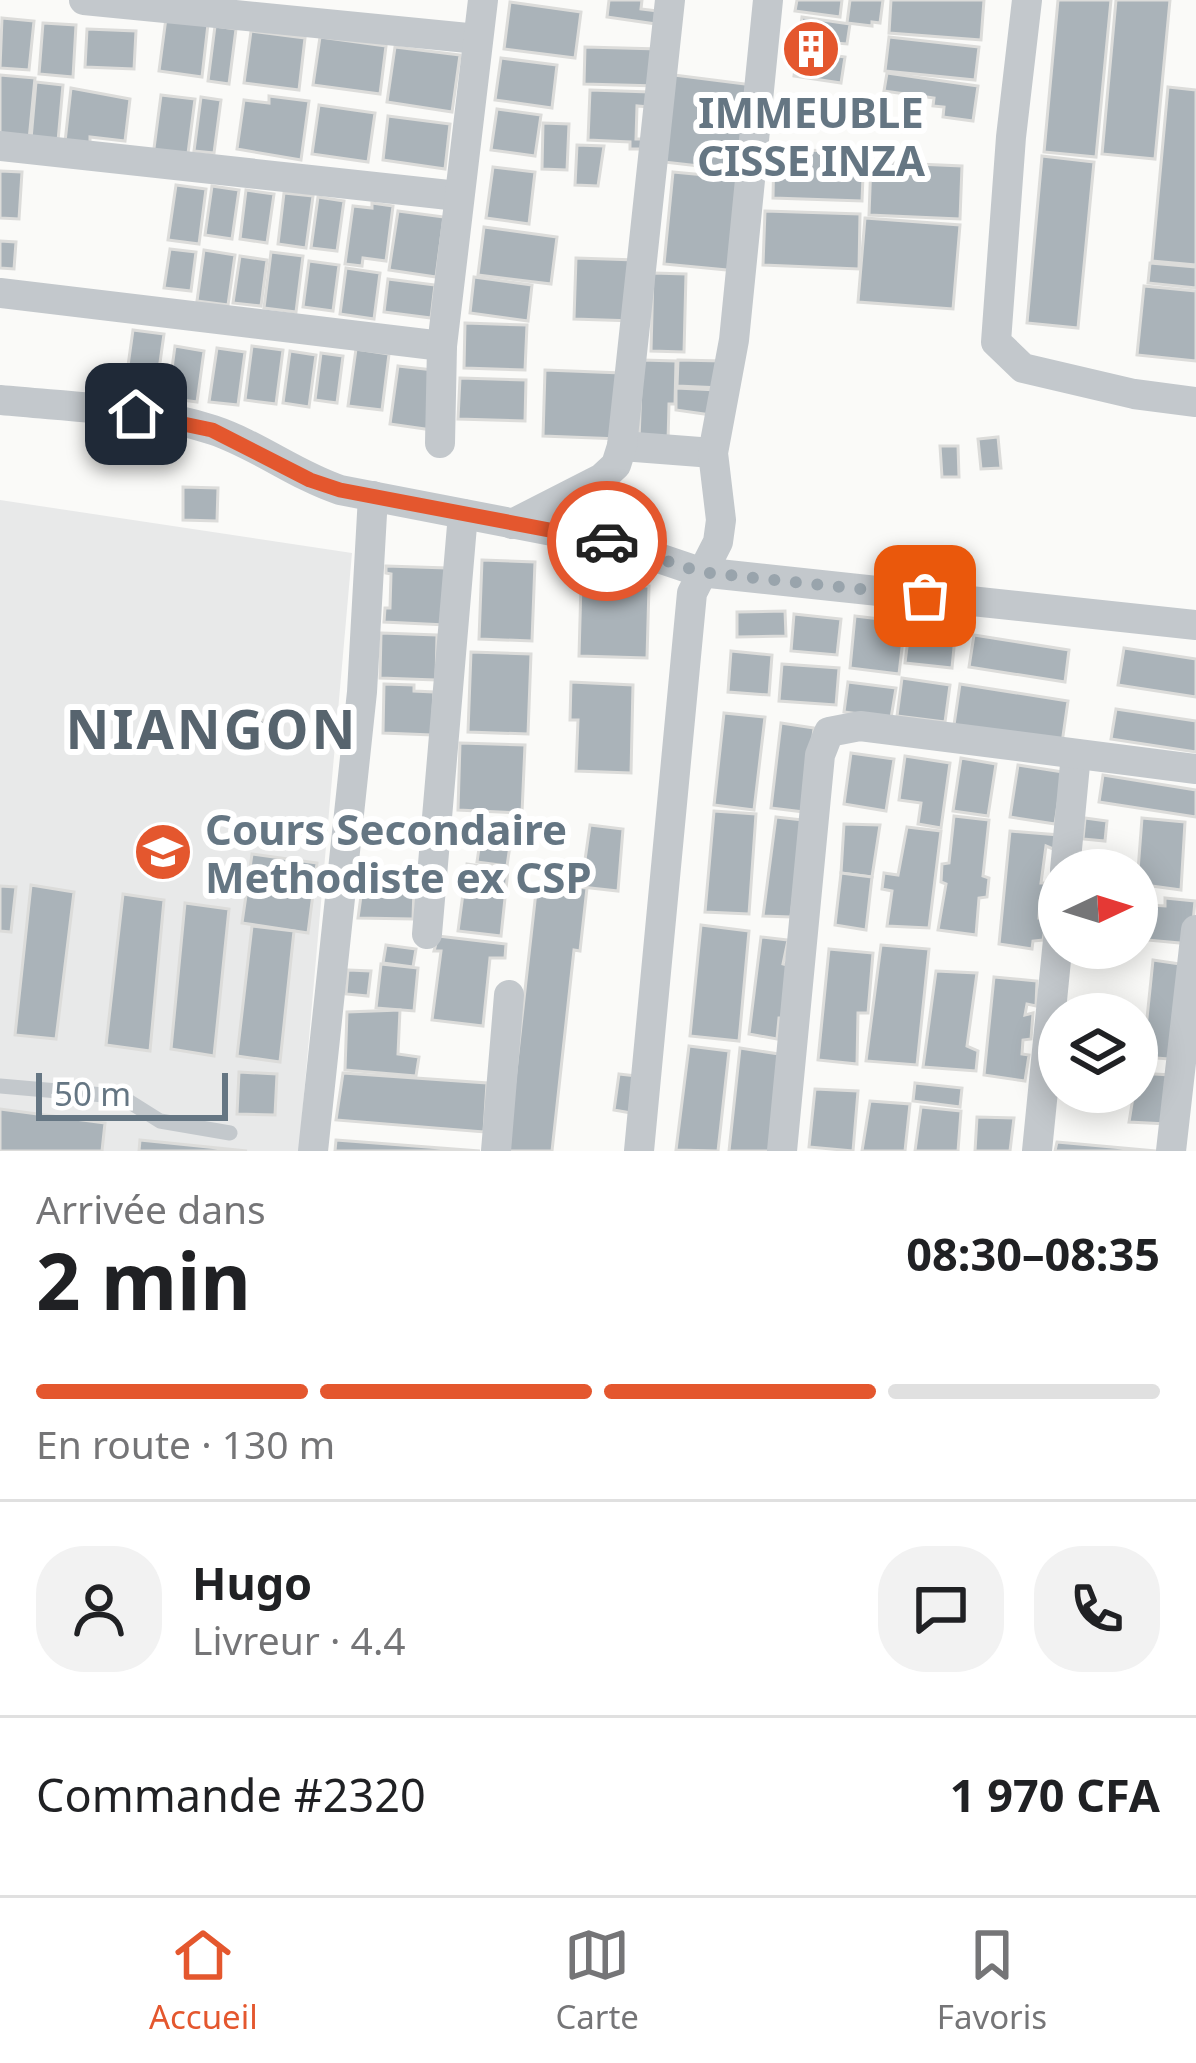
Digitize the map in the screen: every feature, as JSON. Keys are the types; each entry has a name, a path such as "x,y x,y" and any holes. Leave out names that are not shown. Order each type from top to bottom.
{"street":[{"path":"84,0 348,12 478,39"},
{"path":"440,443 442,346 483,0"},
{"path":"512,524 602,478 616,465 622,446 670,0"},
{"path":"639,1151 692,593 718,542 722,520 713,453 734,340 768,0"},
{"path":"1027,0 1009,160 997,342 1022,368 1134,394 1196,402"},
{"path":"0,146 458,196"},
{"path":"0,293 442,346"},
{"path":"0,400 112,411 212,430 310,480 614,543 700,572 1196,625"},
{"path":"622,446 713,453"},
{"path":"313,1151 362,692 373,496"},
{"path":"427,934 463,514"},
{"path":"782,1151 820,755 829,732 860,726 1196,770"},
{"path":"1067,849 1076,754"},
{"path":"1171,1151 1196,930"},
{"path":"1037,1151 1055,969"},
{"path":"496,1151 509,994"}],"lane":[{"path":"0,1086 125,1099 160,1121 230,1133"}],"shaded area":[{"name":"Cours Secondaire Methodiste ex CSP","path":"0,500 352,553 299,1151 0,1151"}],"building":[{"path":"609,0 642,0 641,9 658,11 656,24 607,17"},
{"path":"797,0 842,0 840,17 795,11"},
{"path":"850,0 883,0 880,23 847,23"},
{"path":"891,0 984,0 981,40 889,33"},
{"path":"1058,0 1111,0 1096,157 1044,152"},
{"path":"1116,0 1170,0 1155,159 1102,154"},
{"path":"510,2 581,12 575,58 504,49"},
{"name":"IMMEUBLE CISSE INZA","path":"802,17 850,24 847,44 825,42 823,54 845,57 841,83 794,76"},
{"path":"2,18 34,21 29,70 0,68"},
{"path":"166,18 208,24 202,77 159,71"},
{"path":"43,23 76,25 73,77 39,74"},
{"path":"215,26 236,29 229,84 208,81"},
{"path":"87,29 136,31 134,69 85,67"},
{"path":"251,31 305,38 299,90 244,83"},
{"path":"320,37 386,46 380,94 313,85"},
{"path":"889,37 979,47 975,80 885,71"},
{"path":"395,47 460,55 452,112 387,102"},
{"path":"585,47 659,49 658,86 584,84"},
{"path":"501,58 557,65 552,108 495,100"},
{"path":"887,73 978,86 973,121 943,117 944,107 933,106 934,98 884,91"},
{"path":"0,75 35,78 29,140 0,138"},
{"path":"674,75 753,85 743,171 664,162"},
{"path":"36,82 63,85 58,141 31,139"},
{"path":"1168,87 1196,90 1196,265 1152,261"},
{"path":"71,88 130,99 125,141 90,137 90,145 65,142"},
{"path":"590,90 650,92 649,107 637,106 636,139 644,139 644,149 630,149 630,142 588,140"},
{"path":"161,95 195,99 187,161 153,156"},
{"path":"269,96 309,101 301,160 237,149 244,100 269,103"},
{"path":"201,97 221,100 214,153 194,151"},
{"path":"319,105 375,113 368,162 312,154"},
{"path":"497,109 541,115 535,156 491,150"},
{"path":"388,116 450,124 445,169 383,160"},
{"path":"543,123 569,124 567,170 542,169"},
{"path":"577,145 604,146 598,186 575,185"},
{"path":"774,149 864,152 862,201 773,198"},
{"path":"1042,156 1094,162 1078,328 1027,323"},
{"path":"871,162 962,166 960,219 869,215"},
{"path":"493,167 535,172 529,224 486,218"},
{"path":"0,171 22,172 19,219 0,218"},
{"path":"673,172 748,179 738,271 664,264"},
{"path":"176,185 206,189 199,244 168,240"},
{"path":"212,186 239,190 232,239 205,235"},
{"path":"246,190 274,194 267,243 240,239"},
{"path":"284,193 313,196 306,248 278,244"},
{"path":"318,197 344,201 337,251 311,248"},
{"path":"372,203 393,206 386,261 363,258 362,266 345,264 353,206 372,208"},
{"path":"398,211 444,217 436,277 389,270"},
{"path":"765,211 860,214 859,269 763,265"},
{"path":"865,218 960,225 953,309 858,302"},
{"path":"484,227 557,237 551,284 478,275"},
{"path":"0,241 16,242 14,269 0,268"},
{"path":"170,249 196,252 191,291 164,288"},
{"path":"204,250 235,255 228,305 197,301"},
{"path":"271,252 303,256 296,312 264,308"},
{"path":"240,256 267,260 261,306 233,303"},
{"path":"576,258 636,260 634,321 574,319"},
{"path":"309,261 339,265 333,311 303,307"},
{"path":"1150,263 1196,267 1196,288 1148,283"},
{"path":"346,268 380,273 374,319 340,314"},
{"path":"653,273 686,274 684,352 651,351"},
{"path":"474,277 532,285 528,321 470,313"},
{"path":"388,279 435,285 431,318 384,312"},
{"path":"1144,286 1196,291 1196,361 1137,355"},
{"path":"465,323 527,325 525,370 464,368"},
{"path":"133,330 164,334 157,384 126,380"},
{"path":"175,346 204,351 197,402 168,398"},
{"path":"252,346 283,350 276,404 245,400"},
{"path":"217,348 245,352 238,405 209,402"},
{"path":"356,349 389,354 382,410 348,406"},
{"path":"290,351 316,355 309,407 283,403"},
{"path":"321,353 343,356 337,403 315,400"},
{"path":"642,360 676,361 668,441 639,440"},
{"path":"678,360 723,361 722,388 677,386"},
{"path":"398,366 434,370 432,430 390,424"},
{"path":"545,370 622,373 620,439 543,436"},
{"path":"460,378 526,380 525,421 458,419"},
{"path":"676,388 718,390 718,416 676,410"},
{"path":"998,437 1001,468 981,469 978,439"},
{"path":"940,446 958,446 959,477 942,477"},
{"path":"183,487 218,488 217,521 183,520"},
{"path":"482,560 535,562 532,641 479,639"},
{"path":"386,566 447,568 446,625 384,622 385,608 390,608 391,574 386,573"},
{"path":"581,584 649,586 647,658 579,656"},
{"path":"785,611 786,636 737,637 737,612"},
{"path":"794,614 841,619 837,655 791,651"},
{"path":"855,616 905,622 899,674 850,668"},
{"path":"910,623 956,627 952,668 905,663"},
{"path":"381,633 437,635 436,680 380,678"},
{"path":"974,635 1069,650 1065,682 969,667"},
{"path":"1124,648 1196,659 1196,697 1118,685"},
{"path":"731,651 772,655 769,695 728,692"},
{"path":"471,652 531,654 528,734 468,732"},
{"path":"782,664 839,668 836,705 779,701"},
{"path":"902,678 950,685 945,722 897,716"},
{"path":"571,682 633,685 631,773 576,771 578,720 570,720"},
{"path":"848,682 896,688 891,718 844,712"},
{"path":"384,684 414,685 414,691 434,692 432,735 383,733"},
{"path":"960,684 1068,701 1062,743 954,725"},
{"path":"1116,709 1196,721 1196,752 1111,739"},
{"path":"724,713 765,717 754,810 714,805"},
{"path":"264,720 266,743 247,744 245,721"},
{"path":"781,723 814,728 804,812 771,808"},
{"path":"460,743 525,745 522,813 458,810"},
{"path":"851,753 894,759 886,811 844,804"},
{"path":"905,756 950,763 941,828 918,824 921,803 899,800"},
{"path":"961,758 996,764 988,816 953,811"},
{"path":"1018,765 1063,772 1055,824 1010,817"},
{"path":"1103,775 1196,790 1196,817 1099,802"},
{"path":"714,811 756,814 749,914 705,912"},
{"path":"954,816 989,820 983,876 989,878 987,897 979,898 976,935 938,930 946,884 941,882 942,864 949,863"},
{"path":"776,817 803,820 791,917 763,916"},
{"path":"1085,818 1107,821 1105,841 1083,839"},
{"path":"1142,818 1185,822 1181,890 1158,887 1158,849 1140,849"},
{"path":"844,824 880,825 872,877 841,873"},
{"path":"590,825 623,829 618,891 563,885 563,866 584,867"},
{"path":"907,827 941,831 929,928 887,926 892,891 882,889 884,873 898,875"},
{"path":"482,828 512,832 507,866 477,862"},
{"path":"1010,831 1059,835 1058,849 1038,849 1038,940 1033,941 1032,949 999,944"},
{"path":"252,854 317,863 308,933 242,923"},
{"path":"467,864 508,870 501,936 458,931"},
{"path":"365,867 403,872 399,887 414,888 413,919 358,918"},
{"path":"841,873 872,877 866,930 835,925"},
{"path":"537,883 587,888 580,951 574,950 552,1151 507,1151"},
{"path":"31,885 74,892 56,1039 15,1035"},
{"path":"0,886 16,887 11,932 0,931"},
{"path":"123,894 164,900 150,1051 106,1045"},
{"path":"1165,898 1195,901 1191,944 1158,941 1158,906 1165,906"},
{"path":"185,903 229,909 214,1056 171,1049"},
{"path":"701,925 749,931 739,1041 690,1036"},
{"path":"252,926 294,931 280,1062 237,1056"},
{"path":"438,936 506,944 505,958 490,958 483,1026 432,1020 441,951 434,951"},
{"path":"761,937 788,940 783,964 791,966 788,1018 779,1018 777,1039 749,1034"},
{"path":"386,945 416,949 413,967 383,963"},
{"path":"881,945 929,949 917,1065 866,1061"},
{"path":"829,949 873,953 868,1013 858,1013 857,1064 818,1060"},
{"path":"1158,961 1180,964 1169,1059 1158,1058 1158,993 1150,993 1152,969 1158,969"},
{"path":"381,964 418,968 414,1011 376,1008"},
{"path":"348,970 371,971 368,996 346,994"},
{"path":"936,971 977,973 967,1046 978,1051 976,1071 923,1067"},
{"path":"994,977 1037,981 1036,1006 1027,1004 1025,1015 1033,1013 1031,1039 1023,1040 1022,1054 1029,1055 1025,1081 984,1075"},
{"path":"400,1010 398,1054 419,1057 416,1076 345,1070 347,1012"},
{"path":"689,1046 729,1051 718,1151 676,1150"},
{"path":"740,1048 779,1054 771,1151 729,1151"},
{"path":"239,1072 277,1074 275,1115 237,1114"},
{"path":"343,1073 487,1083 484,1132 336,1120"},
{"path":"619,1074 637,1076 631,1113 614,1110"},
{"path":"1158,1074 1171,1075 1167,1124 1129,1122 1130,1113 1158,1113"},
{"path":"915,1083 962,1088 960,1107 913,1101"},
{"path":"815,1089 858,1091 853,1151 809,1147"},
{"path":"870,1101 910,1104 905,1151 862,1151"},
{"path":"921,1107 961,1111 958,1151 915,1151"},
{"path":"0,1109 105,1123 102,1151 0,1151"},
{"path":"977,1117 1014,1118 1010,1151 975,1151"},
{"path":"140,1140 247,1151 139,1151"},
{"path":"336,1140 480,1151 335,1151"},
{"path":"1057,1142 1156,1151 1055,1151"}],"way so far":[{"path":"607,541 700,572 925,596"}],"place":[{"name":"IMMEUBLE CISSE INZA","path":"811,49"},
{"name":"Cours Secondaire Methodiste ex CSP","path":"163,852"}],"district":[{"name":"NIANGON","path":"212,728"}],"route":[{"path":"136,414 212,430 310,480 340,490 607,541"}]}
